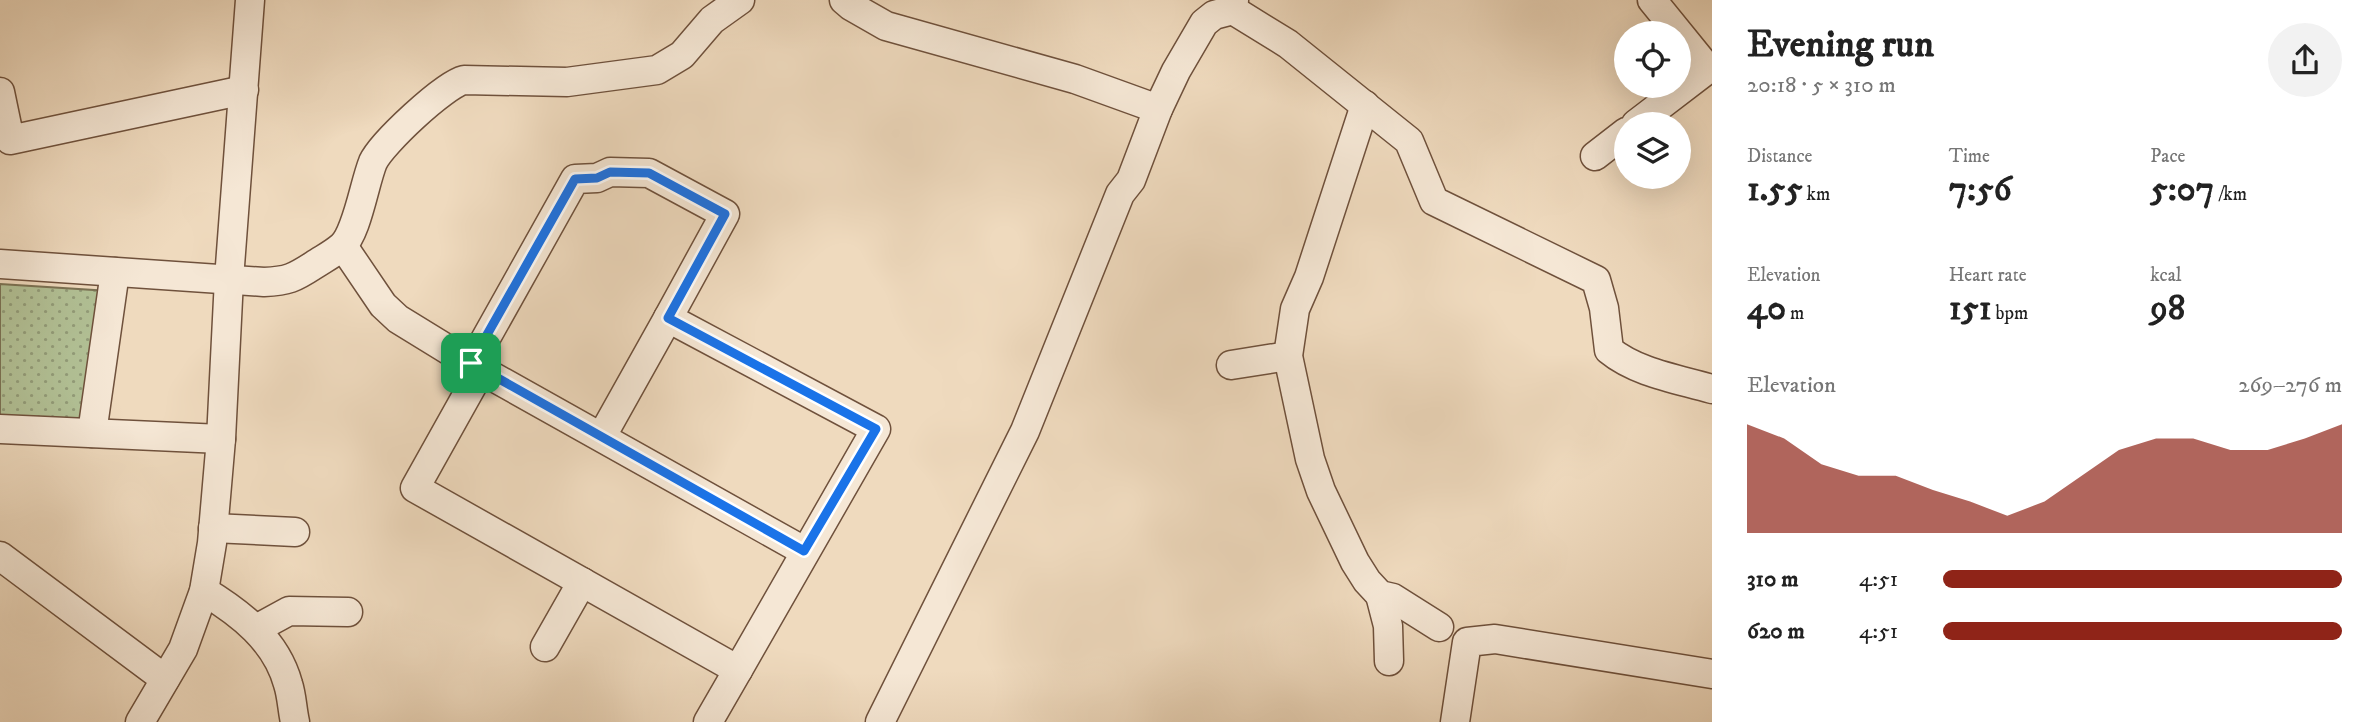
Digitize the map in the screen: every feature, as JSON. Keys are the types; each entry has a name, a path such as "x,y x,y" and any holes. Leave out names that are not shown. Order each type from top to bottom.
{"street":[{"path":"140,722 183,649 204,592 221,439 229,279 250,0"},
{"path":"0,264 264,282 287,281 343,246 356,219 375,159 425,106 454,82 567,82 657,70 682,55 712,20 740,0"},
{"path":"844,0 886,26 1075,79 1158,109"},
{"path":"1652,112 1710,67 1653,0"},
{"path":"880,722 1025,431 1120,194 1131,180 1158,109 1176,71 1204,23 1233,5 1288,44 1409,141 1434,201 1597,280 1609,349 1618,358 1632,365 1712,389"},
{"path":"0,92 10,141 244,90"},
{"path":"1365,105 1295,309 1288,356 1307,446 1321,491 1355,562 1380,595 1388,626 1389,661"},
{"path":"1595,156 1614,141"},
{"path":"602,436 725,214 649,173 610,172 597,178 575,179 415,488 737,670"},
{"path":"343,246 383,305 398,319 476,366 804,551"},
{"path":"92,433 115,272"},
{"path":"668,318 876,429 708,722"},
{"path":"1231,365 1288,356"},
{"path":"0,429 221,439"},
{"path":"213,528 295,532"},
{"path":"0,556 165,679"},
{"path":"545,647 582,582"},
{"path":"204,592 233,609 256,629 273,651 283,668 295,722"},
{"path":"1380,595 1393,598 1439,627"},
{"path":"256,629 289,611 348,612"},
{"path":"1455,722 1467,642 1494,639 1712,674"}],"green space":[{"path":"0,284 109,291 88,421 0,416"}],"route":[{"path":"610,172 649,173 725,214 668,318 876,429 804,551 471,363 575,179 597,178 610,172"}]}
